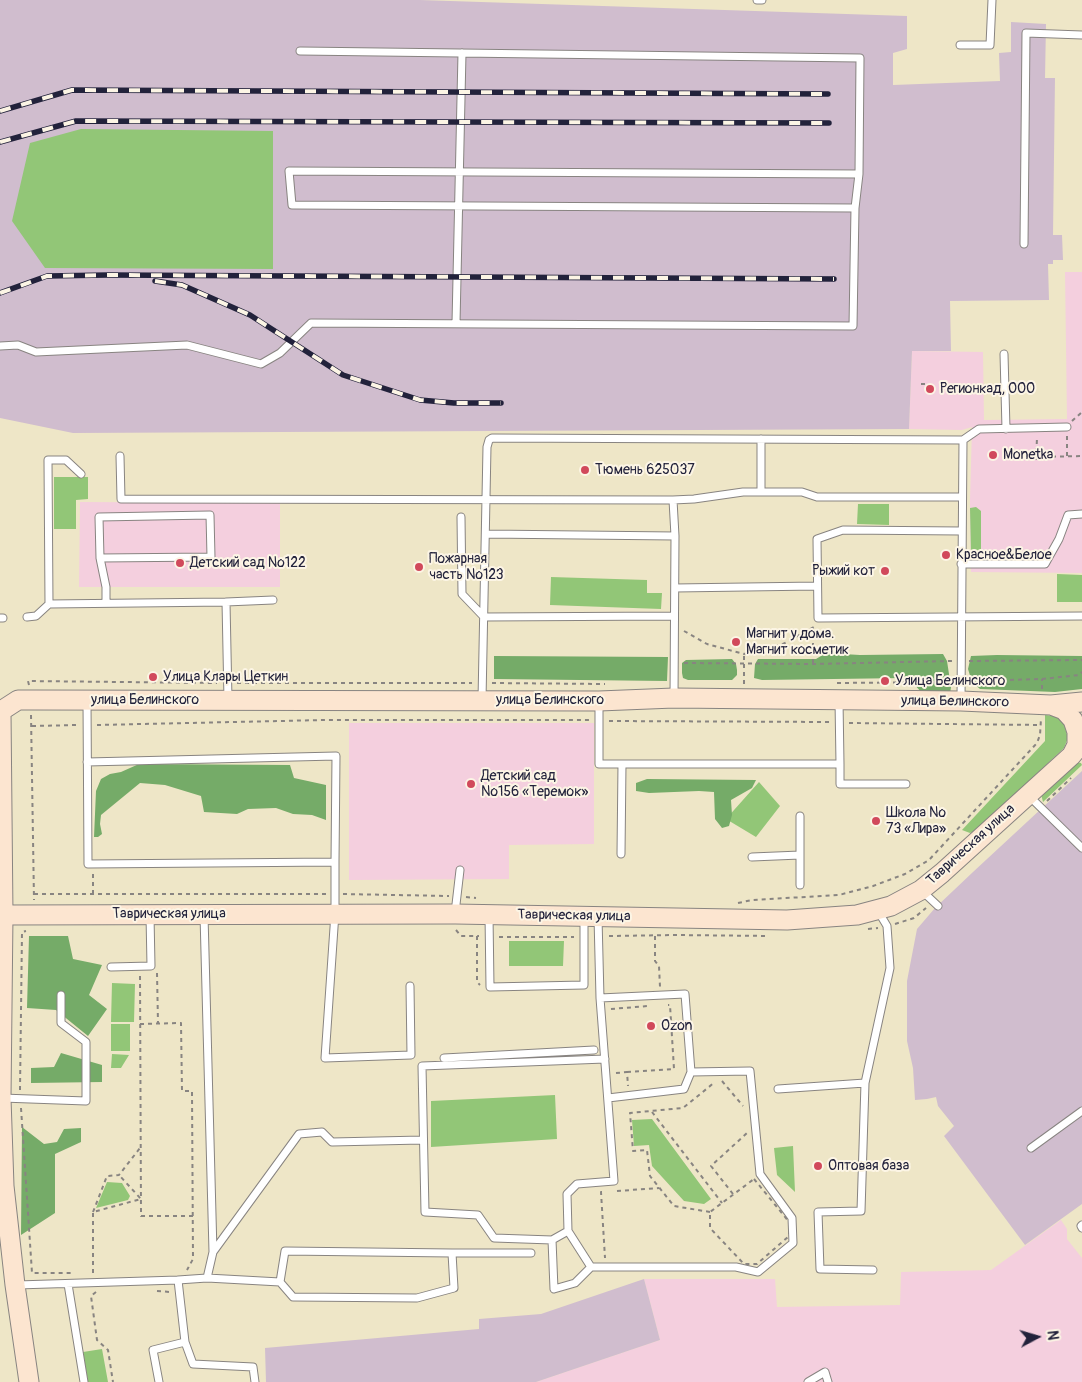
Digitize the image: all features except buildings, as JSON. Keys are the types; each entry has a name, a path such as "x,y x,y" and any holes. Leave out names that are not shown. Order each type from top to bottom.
{"street":[{"name":"улица Белинского","path":"0,794 0,711 18,700 599,700 674,698 961,701 1045,704 1082,702"},
{"path":"1045,704 1064,710 1073,720 1077,732 1076,750"},
{"name":"Таврическая улица","path":"2,915 334,913 456,905 486,906 591,917 787,920 857,915 878,910 921,890 1076,750"},
{"path":"0,794 2,915 1,1098 4,1186 14,1285 29,1382"}],"lane":[{"path":"757,0 762,0"},
{"path":"960,45 990,45 992,0"},
{"path":"1024,244 1026,33 1082,35"},
{"path":"0,346 18,345 36,352 187,345 261,364 280,353 310,323 853,326 855,208 859,174 860,58 300,51"},
{"path":"456,323 462,53"},
{"path":"855,208 292,205 289,171 859,174"},
{"path":"1004,354 1006,429"},
{"path":"482,700 487,447 489,440 492,438 963,440 979,429 1067,427"},
{"path":"761,439 762,492"},
{"path":"961,701 963,440"},
{"path":"120,456 121,499 487,498 673,500 744,492 802,492 817,497 962,497"},
{"path":"49,604 48,460 66,460 82,474"},
{"path":"673,500 675,536 674,698"},
{"path":"961,564 1045,564 1059,539 1068,515 1082,514"},
{"path":"100,558 211,557 210,515 99,516 100,558 106,587 106,603"},
{"path":"462,517 462,594 484,616 674,616"},
{"path":"961,531 843,530 817,539 818,618 1082,616"},
{"path":"486,534 675,536"},
{"path":"675,588 817,586"},
{"path":"27,617 36,616 49,604 273,600"},
{"path":"226,602 228,701"},
{"path":"87,700 88,864 335,862"},
{"path":"599,700 599,764 840,764"},
{"path":"839,700 841,722 840,784 906,784"},
{"path":"88,762 336,756 334,913 326,1058 411,1055 410,986"},
{"path":"621,854 622,764"},
{"path":"1028,795 1041,810 1082,848"},
{"path":"800,816 800,885"},
{"path":"752,857 800,855"},
{"path":"456,905 460,870"},
{"path":"921,890 938,906"},
{"path":"486,906 490,987 584,986 591,917"},
{"path":"873,1270 820,1269 818,1212 862,1211 865,1083 890,968 887,926 878,910"},
{"path":"111,967 151,966 150,914"},
{"path":"204,914 213,1252 208,1278"},
{"path":"591,917 600,998 614,1181 577,1184 567,1194 568,1231 591,1267"},
{"path":"600,998 686,994 691,1072 684,1089 608,1098"},
{"path":"1,1098 86,1102 86,1042 61,1023 61,995"},
{"path":"444,1058 594,1050"},
{"path":"568,1231 552,1240 494,1238 478,1215 425,1212 422,1140 422,1066 605,1059"},
{"path":"552,1240 554,1289 575,1283 591,1267 736,1267 758,1272 793,1243 792,1218 760,1174 750,1071 691,1072"},
{"path":"778,1090 865,1083"},
{"path":"1031,1148 1082,1111"},
{"path":"213,1252 299,1134 322,1132 332,1142 422,1140"},
{"path":"280,1282 285,1251 531,1253"},
{"path":"14,1285 208,1278 280,1282 294,1297 417,1298 454,1288 452,1253"},
{"path":"178,1280 185,1342 193,1364 253,1367 255,1382"},
{"path":"68,1284 84,1382"},
{"path":"159,1382 153,1350 185,1342"},
{"path":"808,1382 826,1372 828,1382"}],"path":[{"path":"921,384 928,384 930,389"},
{"path":"1067,427 1068,457"},
{"path":"1037,428 1036,458 1082,456"},
{"path":"813,664 814,628 818,618"},
{"path":"674,626 707,644 744,654 768,650 814,628"},
{"path":"744,654 744,684"},
{"path":"675,663 813,664 1082,660"},
{"path":"948,682 1042,679 1079,675 1082,672"},
{"path":"738,903 752,900 839,895 873,886 905,874 929,860 1037,743 1040,736 1045,704 1042,679"},
{"path":"31,716 34,894 334,894 486,906"},
{"path":"32,726 325,720 599,720 624,722 841,722 1041,725"},
{"path":"28,931 22,932 20,1099 32,1273 74,1273"},
{"path":"655,936 655,961 659,966 661,1006"},
{"path":"157,967 158,1024"},
{"path":"140,976 141,1216 192,1216"},
{"path":"611,1008 670,1005 674,1069 615,1073"},
{"path":"140,1024 181,1023 182,1091 192,1091 193,1259 186,1273"},
{"path":"627,1072 629,1095"},
{"path":"710,1212 710,1228 744,1264 757,1264 789,1236 790,1223 754,1179 710,1212 674,1206 650,1176 647,1150 633,1151 630,1113 682,1108 719,1078 745,1108"},
{"path":"652,1111 722,1203"},
{"path":"733,1194 711,1166 753,1127"},
{"path":"93,1273 93,1212 107,1176 119,1175 141,1147"},
{"path":"119,1175 141,1198"},
{"path":"605,1258 601,1192 659,1188"},
{"path":"93,1212 141,1198"},
{"path":"99,1290 91,1296 97,1340 108,1350 113,1382"},
{"path":"157,1291 176,1292"}],"shaded area":[{"path":"0,0 420,0 907,16 907,49 893,53 893,85 1000,81 999,53 1011,52 1011,22 1046,24 1045,78 1055,78 1053,235 1062,235 1063,260 1053,260 1053,264 1048,264 1049,300 950,301 951,351 912,351 909,429 73,433 0,418"},
{"path":"1065,272 1082,272 1082,573 971,572 972,427 962,430 909,429 912,351 983,352 984,420 1067,419"},
{"name":"Детский сад №122","path":"80,502 280,503 280,587 79,587"},
{"name":"Детский сад №156 «Теремок»","path":"349,723 594,723 594,844 509,845 509,879 349,880"},
{"path":"1082,771 1082,1204 1025,1245 944,1136 954,1126 938,1106 936,1097 915,1100 913,1068 907,1041 907,981 917,929 935,908"},
{"path":"1061,1220 1067,1229 1067,1239 1082,1258 1082,1382 536,1382 660,1340 644,1279 775,1279 777,1307 900,1305 901,1272 991,1270"},
{"path":"644,1279 660,1340 536,1382 266,1382 265,1348 479,1329 479,1319 541,1314"}],"green space":[{"path":"81,129 273,131 273,269 45,268 12,221 30,143"},
{"path":"54,477 88,477 88,499 76,500 76,529 54,529"},
{"path":"858,504 889,504 889,525 857,524"},
{"path":"976,507 981,511 981,555 971,555 970,508"},
{"path":"1057,574 1082,575 1082,602 1057,602"},
{"path":"551,577 647,580 647,593 662,593 661,609 550,605"},
{"path":"826,653 860,655 943,654 947,661 951,687 950,694 922,693 913,683 905,678 762,680 754,678 755,664 758,659 816,659"},
{"path":"494,656 668,657 667,681 494,679"},
{"path":"971,656 1082,656 1082,689 1055,692 980,689 972,682 968,669"},
{"path":"732,659 736,664 737,675 732,680 688,680 683,678 682,663 686,660"},
{"path":"1045,715 1056,716 1064,724 1068,738 1064,748 977,830 970,833 962,830 1045,741"},
{"path":"1076,762 1082,765 1043,802 1041,794"},
{"path":"139,764 290,765 294,778 326,785 326,820 312,815 293,814 276,808 248,809 237,814 204,812 201,796 165,785 140,783 101,815 102,834 94,837 96,791 101,779"},
{"path":"647,779 756,780 752,788 731,800 732,815 729,826 722,828 715,819 714,792 649,793 636,791 636,783"},
{"path":"759,782 780,806 756,837 726,819"},
{"path":"29,936 68,936 73,959 102,965 89,995 107,1009 88,1036 56,1010 27,1008"},
{"path":"509,941 564,941 563,966 509,966"},
{"path":"112,983 135,984 134,1022 111,1022"},
{"path":"111,1024 130,1024 130,1051 111,1051"},
{"path":"61,1053 102,1065 102,1082 31,1083 31,1068 54,1067"},
{"path":"112,1054 129,1055 121,1068 111,1068"},
{"path":"555,1095 557,1139 431,1147 431,1101"},
{"path":"652,1119 711,1199 704,1204 684,1201 652,1166 649,1145 634,1146 632,1120"},
{"path":"22,1127 44,1144 57,1142 64,1129 81,1128 81,1142 55,1154 55,1213 21,1235"},
{"path":"793,1146 795,1192 777,1175 774,1148"},
{"path":"107,1182 122,1183 130,1196 128,1200 96,1208"},
{"path":"102,1349 108,1382 88,1382 83,1352"}],"railway":[{"path":"0,111 72,90 828,94"},
{"path":"0,142 76,121 829,123"},
{"path":"0,293 47,276 834,279"},
{"path":"155,281 182,285 250,315 343,375 420,400 454,403 501,403"}],"place":[{"name":"Регионкад, ООО","path":"930,389"},
{"name":"Monetka","path":"993,455"},
{"name":"Тюмень 625037","path":"585,470"},
{"name":"Красное&Белое","path":"946,555"},
{"name":"Детский сад №122","path":"180,563"},
{"name":"Пожарная часть №123","path":"419,567"},
{"name":"Рыжий кот","path":"885,571"},
{"name":"Магнит у дома. Магнит косметик","path":"736,642"},
{"name":"Улица Клары Цеткин","path":"153,677"},
{"name":"Улица Белинского","path":"885,681"},
{"name":"Детский сад №156 «Теремок»","path":"471,784"},
{"name":"Школа № 73 «Лира»","path":"876,821"},
{"name":"Ozon","path":"651,1026"},
{"name":"Оптовая база","path":"818,1166"}]}
